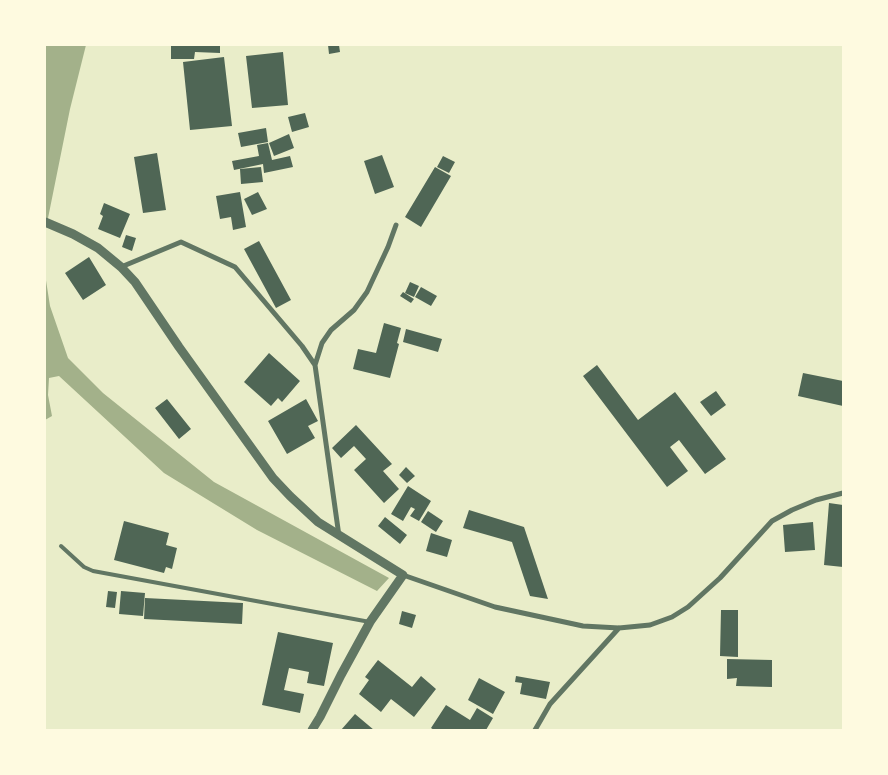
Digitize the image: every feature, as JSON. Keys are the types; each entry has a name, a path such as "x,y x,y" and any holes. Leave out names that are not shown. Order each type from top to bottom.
{"street":[{"path":"45,222 73,234 98,248 121,267 135,282 273,478 318,522 403,575 494,607 583,626 619,628 650,625 672,617 688,607 720,578 772,521 816,500 843,493"},
{"path":"339,536 315,365 322,343 331,330 354,310 367,292 396,225"},
{"path":"121,267 181,242 235,267 302,346 315,365"},
{"path":"312,730 370,622 403,575"},
{"path":"535,730 550,704 619,628"}],"lane":[{"path":"61,546 84,566 93,571 370,622"}],"shaded area":[{"path":"45,45 86,45 70,109 45,233"},
{"path":"45,274 50,306 68,358 103,393 214,482 389,578 377,591 257,530 164,473 59,376 49,378 48,395 52,416 45,420"}],"building":[{"path":"171,45 220,45 220,53 195,52 194,59 171,59"},
{"path":"328,45 339,45 340,52 329,54"},
{"path":"283,52 288,105 252,108 246,56"},
{"path":"224,57 232,126 190,130 183,62"},
{"path":"305,113 309,127 292,132 288,117"},
{"path":"266,128 268,142 241,147 238,133"},
{"path":"289,134 294,148 274,156 269,143"},
{"path":"268,143 272,160 290,156 293,167 264,173 263,164 234,170 232,161 259,156 257,145"},
{"path":"157,153 166,210 143,213 134,157"},
{"path":"382,155 394,187 375,194 364,161"},
{"path":"443,156 455,162 449,173 437,167"},
{"path":"261,167 263,182 241,184 240,169"},
{"path":"435,167 451,176 421,227 405,217"},
{"path":"240,192 246,227 233,230 231,217 220,219 216,196"},
{"path":"258,192 267,209 252,215 244,199"},
{"path":"104,203 130,214 120,238 98,229 103,216 100,214"},
{"path":"126,235 136,238 132,251 122,247"},
{"path":"259,241 291,300 276,308 244,249"},
{"path":"89,257 106,285 83,300 65,273"},
{"path":"410,282 419,286 414,297 405,293"},
{"path":"421,287 437,296 431,306 415,297"},
{"path":"403,292 414,299 411,303 400,296"},
{"path":"384,323 401,328 390,378 353,369 358,349 376,353"},
{"path":"406,329 442,339 438,352 403,342"},
{"path":"269,353 300,381 282,402 278,398 271,406 244,382"},
{"path":"597,365 638,420 675,392 726,459 705,474 679,440 670,447 688,471 667,487 583,376"},
{"path":"803,373 843,381 843,406 798,396"},
{"path":"716,391 726,405 711,416 700,402"},
{"path":"167,399 191,429 179,439 155,408"},
{"path":"306,399 318,421 308,426 315,438 287,454 268,421"},
{"path":"356,425 392,464 383,471 399,489 384,503 354,470 366,459 354,446 341,458 332,448"},
{"path":"406,467 415,476 407,483 399,475"},
{"path":"408,486 431,501 419,521 410,516 415,509 411,507 403,521 391,514"},
{"path":"829,503 843,505 843,567 824,565"},
{"path":"469,510 524,527 548,599 530,596 512,542 463,528"},
{"path":"428,511 443,521 436,532 421,522"},
{"path":"385,517 407,535 400,544 378,526"},
{"path":"124,521 169,533 166,545 177,548 172,569 166,567 164,573 114,560"},
{"path":"813,522 815,550 785,552 783,525"},
{"path":"431,533 452,540 447,557 426,551"},
{"path":"108,591 117,592 115,608 106,607"},
{"path":"121,591 145,593 143,616 119,614"},
{"path":"145,598 243,603 242,624 144,619"},
{"path":"721,610 738,610 738,657 720,656"},
{"path":"402,611 416,615 412,628 399,624"},
{"path":"278,632 333,643 324,686 307,683 309,672 289,668 284,690 304,694 300,713 262,705"},
{"path":"727,659 772,660 772,687 736,686 737,678 727,679"},
{"path":"378,660 412,687 421,676 436,689 414,717 391,699 381,712 359,694 369,680 365,677"},
{"path":"516,676 550,682 546,699 520,694 522,683 515,682"},
{"path":"479,678 505,692 493,714 468,700"},
{"path":"446,705 470,720 477,708 493,718 486,730 434,730 431,728"},
{"path":"355,714 374,730 341,730"}]}
